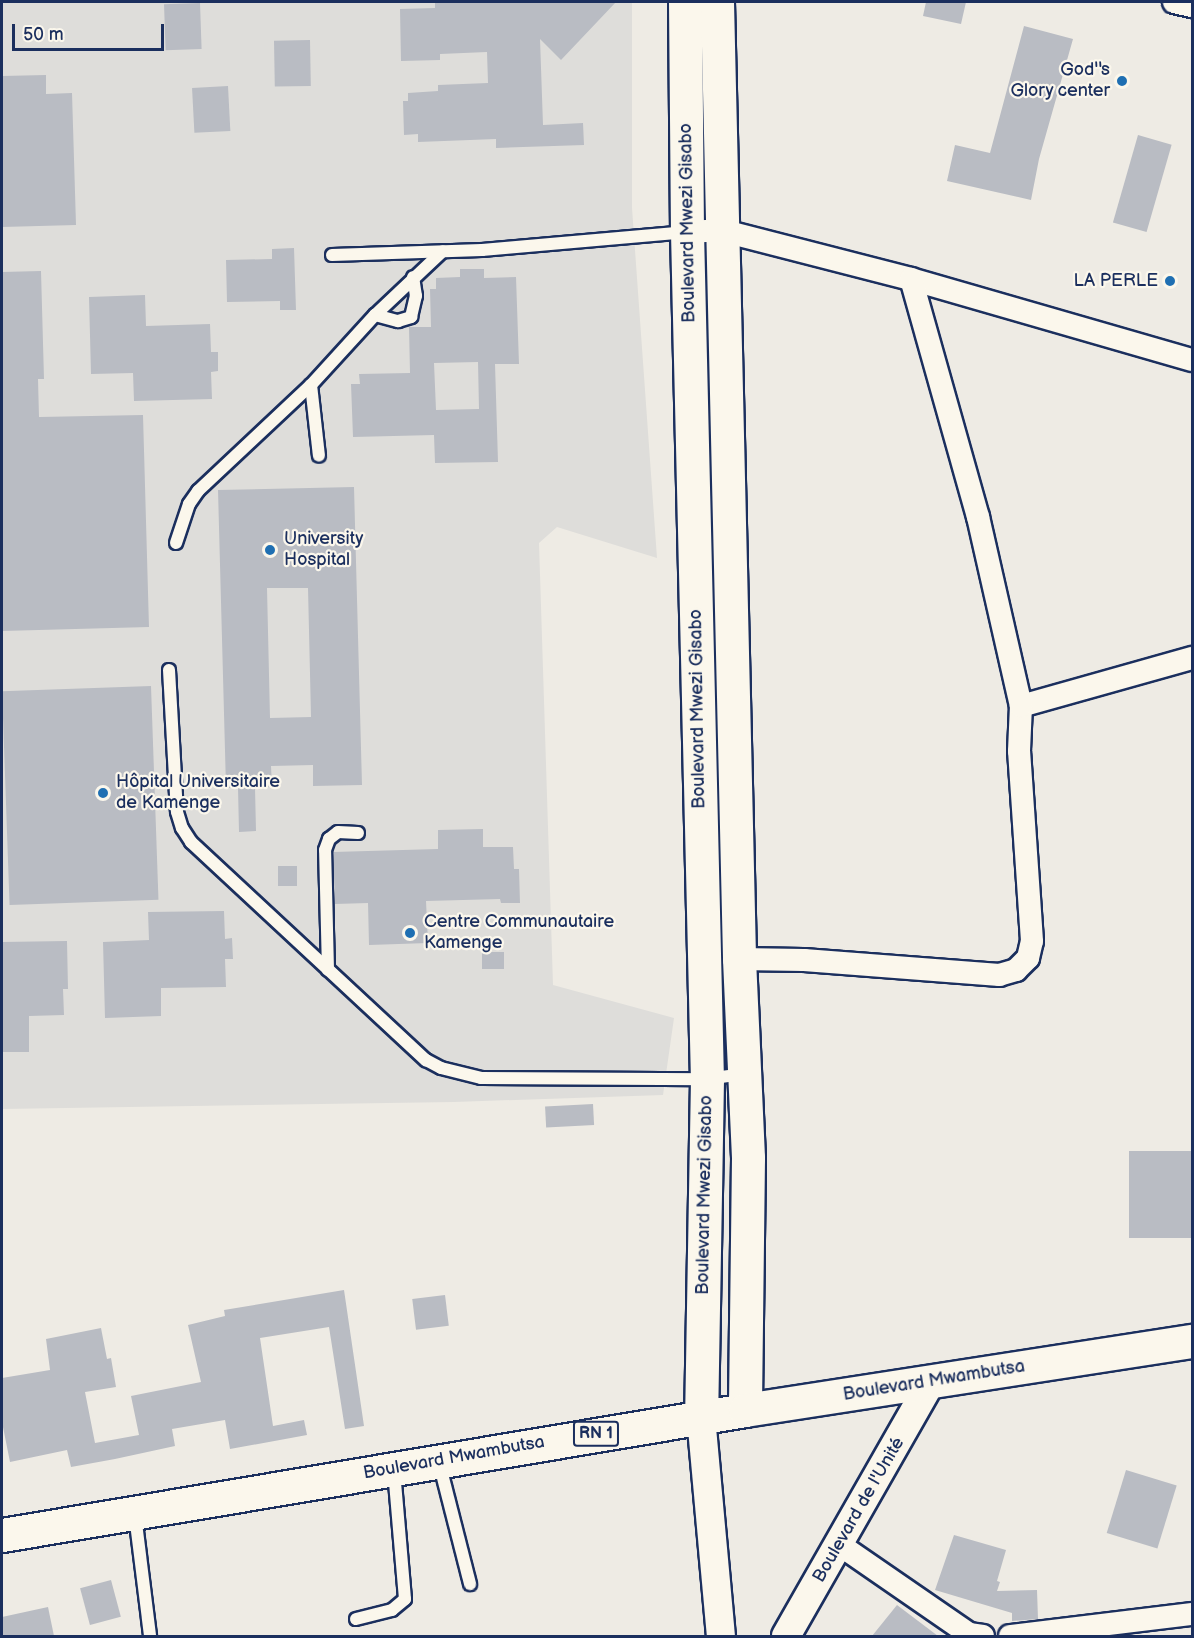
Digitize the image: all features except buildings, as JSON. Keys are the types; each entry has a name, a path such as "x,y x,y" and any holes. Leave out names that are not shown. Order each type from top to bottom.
{"main road":[{"name":"Boulevard Mwezi Gisabo","path":"685,2 687,232 707,1079 701,1417"},
{"name":"Boulevard Mwezi Gisabo","path":"717,2 720,230 732,569 739,959 748,1158 745,1410"},
{"path":"696,571 732,569"},
{"name":"Boulevard Mwambutsa","path":"2,1535 701,1417 1192,1341"}],"street":[{"path":"1174,2 1192,6"},
{"path":"687,232 720,230 911,279 1192,360"},
{"path":"739,959 804,960 999,975 1016,970 1028,958 1032,940 1019,751 1021,706 978,518 911,279"},
{"path":"1021,706 1192,658"},
{"name":"Boulevard de l'Unité","path":"786,1636 931,1382"},
{"path":"701,1417 721,1636"},
{"path":"840,1545 973,1636"},
{"path":"1010,1636 1192,1614"}],"lane":[{"path":"332,255 443,251 687,232"},
{"path":"176,543 189,504 198,491 311,385 375,315 443,251"},
{"path":"375,315 398,321 411,317 416,296 413,277"},
{"path":"311,385 319,456"},
{"path":"169,670 177,812 182,828 191,842 426,1060 459,1074 481,1078 707,1079 745,1074"},
{"path":"327,970 325,850 329,840 338,832 358,833"},
{"path":"439,1461 470,1584"},
{"path":"356,1619 400,1607 405,1599 394,1468"},
{"path":"135,1514 150,1636"}],"shaded area":[{"name":"University Hospital","path":"2,2 632,2 632,208 657,558 557,527 539,543 553,985 674,1018 663,1095 454,1102 2,1109"}],"place":[{"name":"God''s Glory center","path":"1122,81"},
{"name":"LA PERLE","path":"1170,281"},
{"name":"University Hospital","path":"270,550"},
{"name":"Hôpital Universitaire de Kamenge","path":"103,793"},
{"name":"Centre Communautaire Kamenge","path":"410,933"}]}
